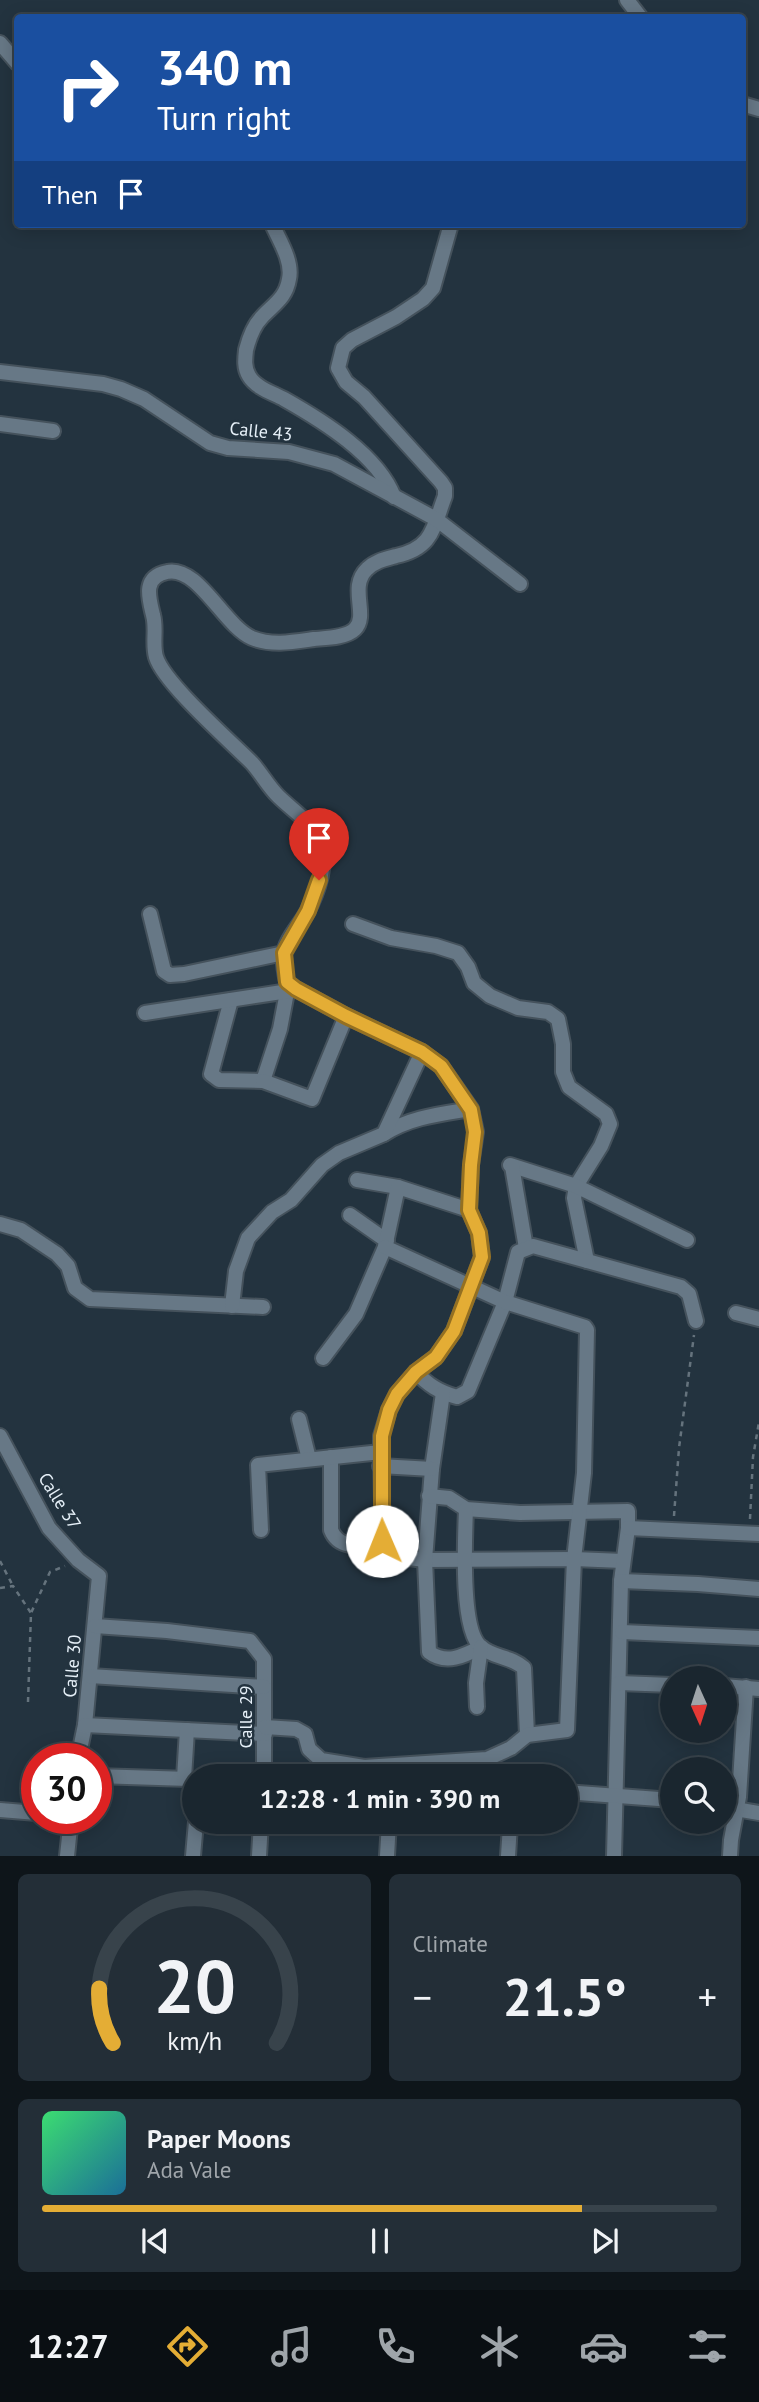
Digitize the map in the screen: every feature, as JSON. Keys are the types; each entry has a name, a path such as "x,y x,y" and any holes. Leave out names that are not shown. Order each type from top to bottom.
{"street":[{"path":"626,0 638,14"},
{"path":"0,43 14,59"},
{"path":"274,228 286,255 290,277 282,299 260,318 249,337 245,358 248,376 255,384 286,400 354,445 387,480 394,497"},
{"path":"262,1080 291,991 287,982 284,953 308,911 319,880 323,847 318,835 274,792 254,765 189,700 162,668 156,658 155,621 148,601 149,587 156,577 165,572 178,572 188,576 241,630 264,642 285,643 334,637 349,633 358,624 358,587 366,570 383,559 411,553 427,541 445,496 445,488 364,397 346,382 338,368 338,360 343,348 359,335 396,317 429,293 433,288 450,228"},
{"name":"Calle 43","path":"0,372 121,389 145,399 210,443 228,448 259,449 312,457 334,464 436,519 520,584"},
{"path":"0,424 53,431"},
{"path":"150,914 164,971 170,975 284,953"},
{"path":"354,924 391,938 458,953 468,967 474,983 490,996 518,1007 548,1012 558,1019 563,1044 564,1072 569,1087 606,1114 610,1124 601,1146 576,1186 574,1198 587,1261"},
{"path":"145,1013 291,991 422,1052 441,1066 471,1110 475,1132 469,1210 479,1233 482,1257 454,1331 436,1357 416,1372 397,1394 389,1410 382,1436 382,1544 386,1553 392,1556 425,1560 623,1561"},
{"path":"231,1000 211,1074 219,1080 262,1080 312,1098 346,1016"},
{"path":"384,1134 422,1052"},
{"path":"232,1306 236,1271 248,1238 272,1212 291,1200 322,1165 339,1153 384,1134 399,1124 434,1115 471,1110"},
{"path":"526,1248 511,1165 576,1186 687,1240"},
{"path":"357,1180 398,1187 469,1210"},
{"path":"323,1358 356,1314 386,1244 398,1187"},
{"path":"351,1215 386,1244 470,1286 505,1302 585,1327 587,1330 584,1473 574,1559 567,1730 527,1735 511,1748 487,1759 439,1764"},
{"path":"0,1224 21,1230 57,1254 68,1266 75,1288 90,1299 263,1307"},
{"path":"416,1372 429,1385 443,1393 457,1397 468,1391 505,1302 518,1252 533,1246 681,1287 689,1294 696,1321"},
{"path":"736,1313 759,1320"},
{"path":"443,1393 429,1496 425,1560 429,1652 442,1659 459,1658 481,1647"},
{"path":"299,1419 309,1459"},
{"name":"Calle 37","path":"0,1436 50,1528 78,1560 99,1576"},
{"path":"261,1530 258,1465 331,1457 381,1459 432,1469"},
{"path":"331,1457 333,1537 346,1545 382,1544"},
{"path":"429,1496 449,1497 466,1509 579,1513 628,1511 621,1581 622,1632 614,1856"},
{"path":"466,1509 464,1560 471,1633 481,1647 494,1654 514,1659 524,1668 527,1735"},
{"path":"628,1528 754,1534"},
{"name":"Calle 30","path":"81,1743 99,1576"},
{"path":"621,1581 759,1589"},
{"name":"Calle 29","path":"95,1626 250,1641 264,1659 264,1764"},
{"path":"622,1632 759,1638"},
{"path":"477,1707 476,1683 481,1647"},
{"path":"90,1676 264,1687"},
{"path":"619,1683 660,1685"},
{"path":"737,1799 752,1688"},
{"path":"85,1725 187,1730 296,1729 305,1734 309,1749 321,1760 335,1764"},
{"path":"187,1730 188,1764"},
{"path":"112,1777 182,1780"},
{"path":"578,1793 660,1799"},
{"path":"737,1809 759,1813"},
{"path":"0,1810 21,1812"},
{"path":"67,1856 69,1834"},
{"path":"193,1856 195,1834"},
{"path":"259,1856 260,1834"},
{"path":"387,1856 388,1834"},
{"path":"508,1856 511,1834"},
{"path":"730,1834 730,1856"}],"path":[{"path":"673,1530 679,1448 696,1321"},
{"path":"754,1534 753,1457 759,1422"},
{"path":"28,1702 31,1613 50,1572 78,1560"},
{"path":"0,1561 31,1613"},
{"path":"0,1588 13,1586"}],"route":[{"path":"319,880 308,911 284,953 287,982 346,1016 422,1052 441,1066 471,1110 475,1132 469,1210 479,1233 482,1257 454,1331 436,1357 416,1372 397,1394 389,1410 382,1436 380,1466 382,1541"}]}
